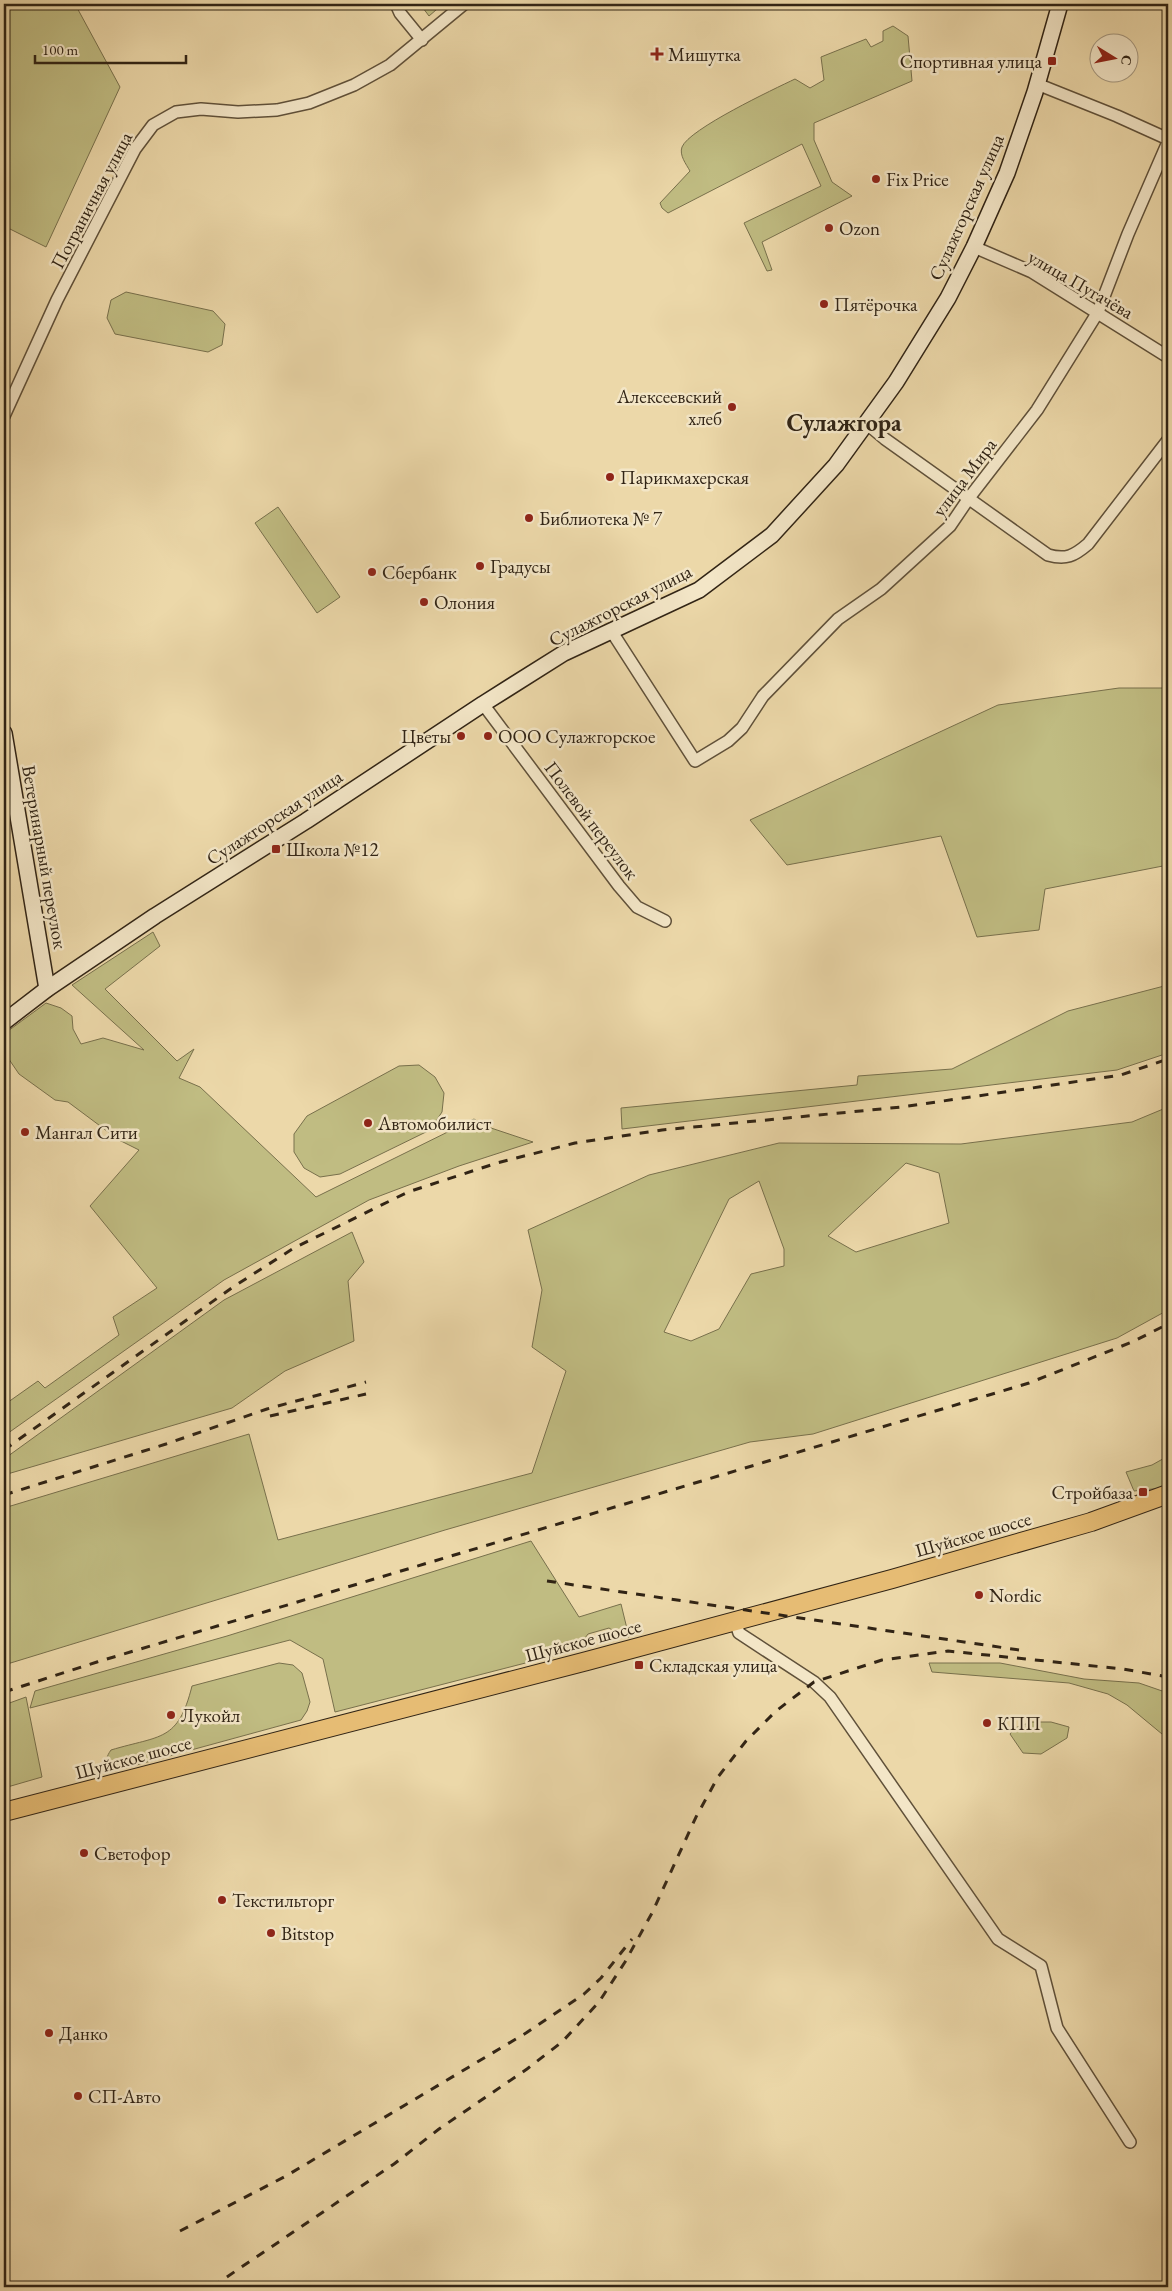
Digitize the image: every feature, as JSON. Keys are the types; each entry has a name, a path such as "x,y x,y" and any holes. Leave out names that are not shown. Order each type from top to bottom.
{"main road":[{"name":"Сулажгорская улица","path":"4,1022 48,989 171,906 306,821 483,704 564,654 699,590 772,535 836,465 921,343 948,298 974,247 1006,173 1037,84 1060,4"},
{"name":"Ветеринарный переулок","path":"4,733 48,989"},
{"name":"Шуйское шоссе","path":"4,1812 954,1562 1091,1522 1168,1494"}],"street":[{"path":"396,4 400,13 422,40"},
{"name":"Пограничная улица","path":"4,416 57,300 135,150 153,125 176,112 201,108 238,112 267,110 309,103 354,84 390,65 464,4"},
{"path":"1037,84 1117,116 1168,140"},
{"name":"улица Мира","path":"612,632 695,761 728,741 742,728 763,696 838,619 880,589 950,526 1036,410 1098,312 1128,234 1168,140"},
{"name":"улица Пугачёва","path":"974,247 1032,272 1168,357"},
{"path":"866,423 885,439 1048,554 1060,558 1078,552 1088,544 1168,440"},
{"name":"Полевой переулок","path":"483,704 619,886 637,907 665,921"},
{"path":"735,1621 739,1633 814,1682 830,1697 998,1939 1041,1966 1057,2028 1130,2142"}],"shaded area":[{"path":"4,4 75,4 120,87 46,247 4,226"},
{"path":"420,4 443,4 429,16"},
{"path":"893,26 908,36 912,81 814,123 814,140 832,182 852,196 762,242 772,270 767,271 744,223 821,186 802,144 668,213 662,208 660,203 690,171 681,153 682,147 688,139 715,120 795,79 810,88 824,80 821,57 866,39 871,47 883,41 883,31"},
{"path":"126,292 213,311 225,324 222,345 208,352 115,334 107,318 111,300"},
{"path":"278,507 340,597 317,613 255,523"},
{"path":"1119,688 1168,688 1168,865 1045,889 1039,930 977,937 941,836 787,865 750,820 998,705"},
{"path":"153,932 160,946 105,989 177,1061 194,1049 179,1078 200,1087 316,1197 474,1119 485,1126 533,1142 459,1166 369,1200 224,1280 4,1436 4,1405 38,1381 45,1388 119,1335 113,1317 157,1288 90,1206 139,1150 119,1140 68,1102 55,1100 19,1074 4,1052 4,1034 46,1003 61,1008 72,1016 73,1029 81,1044 103,1038 144,1050 72,985"},
{"path":"1168,985 1168,1053 1117,1070 622,1129 621,1108 857,1085 858,1076 952,1069 1068,1011"},
{"name":"Автомобилист","path":"419,1065 435,1077 444,1093 442,1112 430,1130 340,1174 320,1177 304,1168 294,1152 294,1134 307,1116 399,1066"},
{"path":"1168,1107 1168,1310 1117,1338 813,1434 750,1442 445,1530 4,1665 4,1508 249,1434 278,1540 532,1473 566,1371 532,1347 542,1290 528,1230 649,1175 779,1143 961,1144 1132,1122","holes":["906,1163 939,1173 949,1223 856,1252 828,1236","759,1181 784,1249 784,1266 751,1274 719,1329 691,1341 664,1332 729,1199"]},
{"path":"352,1232 364,1262 348,1281 354,1341 285,1371 232,1408 4,1475 4,1459 224,1300"},
{"path":"1168,1456 1168,1485 1162,1488 1134,1491 1126,1472 1152,1465"},
{"path":"531,1541 579,1617 621,1604 629,1637 625,1638 609,1628 588,1634 576,1650 335,1712 323,1659 290,1640 30,1708 35,1691 227,1636"},
{"path":"279,1663 293,1665 302,1673 310,1702 301,1720 118,1770 109,1768 107,1759 111,1750 155,1738 173,1727 187,1704 192,1686"},
{"path":"929,1663 1000,1663 1084,1679 1139,1683 1168,1693 1168,1739 1127,1705 1108,1694 1069,1683 932,1672"},
{"path":"26,1697 42,1777 4,1788 4,1705"},
{"path":"1031,1722 1051,1722 1069,1727 1067,1738 1041,1754 1023,1753 1010,1734 1015,1728"}],"railway":[{"path":"4,1450 233,1287 294,1248 408,1192 497,1163 575,1143 662,1130 902,1107 1121,1075 1168,1059"},
{"path":"4,1692 97,1662 1029,1383 1132,1342 1168,1324"},
{"path":"4,1495 166,1444 267,1409 366,1382"},
{"path":"270,1416 366,1394"},
{"path":"547,1581 1026,1651"},
{"path":"212,2287 394,2164 439,2129 527,2069 562,2042 599,2002 625,1962 652,1913 696,1817 718,1777 746,1741 776,1711 814,1682 882,1660 948,1651 1123,1669 1168,1677"},
{"path":"180,2231 286,2176 526,2033 584,1994 601,1978 632,1939"}],"place":[{"name":"Мишутка","path":"657,54"},
{"name":"Спортивная улица","path":"1052,61"},
{"name":"Fix Price","path":"876,179"},
{"name":"Ozon","path":"829,228"},
{"name":"Пятёрочка","path":"824,304"},
{"name":"Алексеевский хлеб","path":"732,407"},
{"name":"Парикмахерская","path":"610,477"},
{"name":"Библиотека № 7","path":"529,518"},
{"name":"Градусы","path":"480,566"},
{"name":"Сбербанк","path":"372,572"},
{"name":"Олония","path":"424,602"},
{"name":"Цветы","path":"461,736"},
{"name":"ООО Сулажгорское","path":"488,736"},
{"name":"Школа №12","path":"276,849"},
{"name":"Автомобилист","path":"368,1123"},
{"name":"Мангал Сити","path":"25,1132"},
{"name":"Стройбаза","path":"1143,1492"},
{"name":"Nordic","path":"979,1595"},
{"name":"Складская улица","path":"639,1665"},
{"name":"Лукойл","path":"171,1715"},
{"name":"КПП","path":"987,1723"},
{"name":"Светофор","path":"84,1853"},
{"name":"Текстильторг","path":"222,1900"},
{"name":"Bitstop","path":"271,1933"},
{"name":"Данко","path":"49,2033"},
{"name":"СП-Авто","path":"78,2096"}],"district":[{"name":"Сулажгора","path":"844,423"}]}
